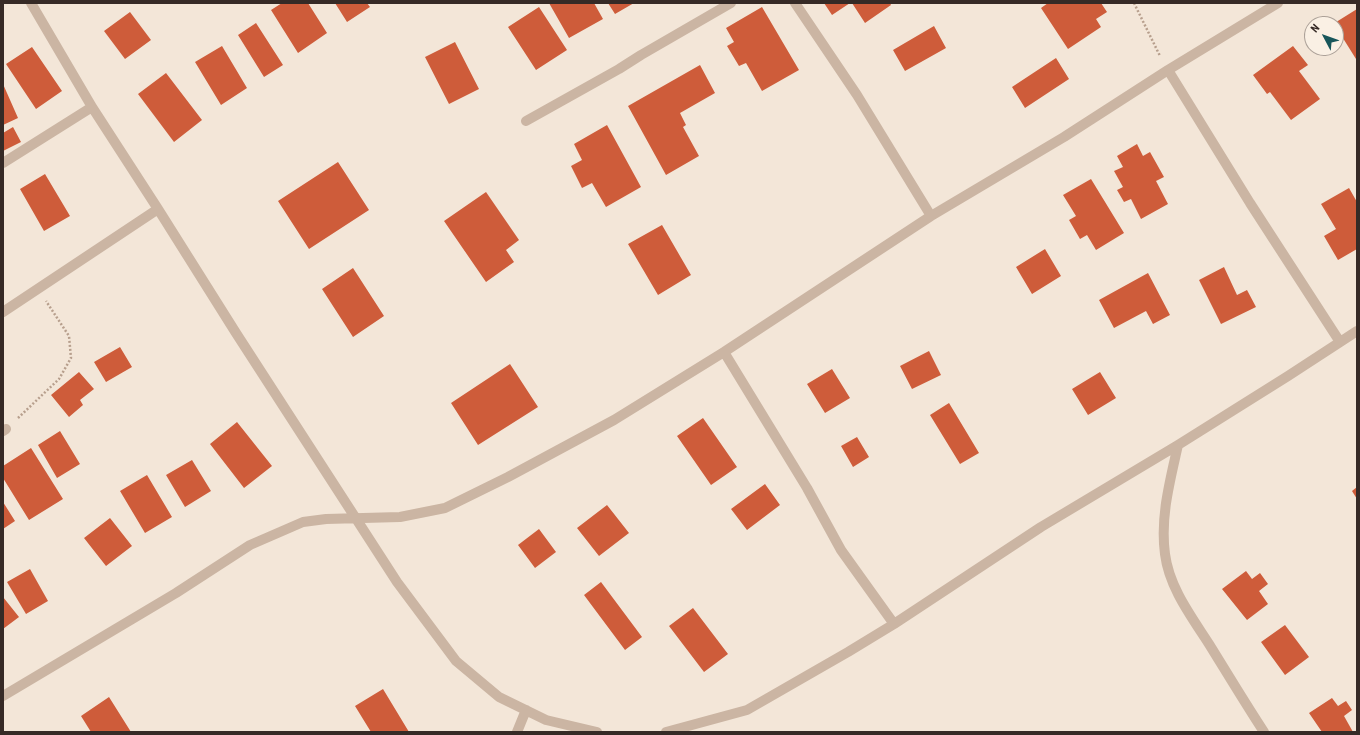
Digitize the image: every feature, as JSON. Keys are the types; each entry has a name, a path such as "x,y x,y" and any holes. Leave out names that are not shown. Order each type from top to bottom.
{"street":[{"path":"32,3 92,107 236,333 397,582 456,661 499,697 546,720 597,732"},
{"path":"526,121 619,70 641,55 731,3"},
{"path":"795,3 857,95 931,216"},
{"path":"3,696 176,593 250,545 303,522 357,518 400,517 445,508 508,477 614,420 724,352 931,216 1064,137 1168,70 1278,3"},
{"path":"1168,70 1250,203 1340,342"},
{"path":"3,163 92,107"},
{"path":"3,312 158,209"},
{"path":"666,732 747,710 894,624 1041,527 1178,445 1357,332"},
{"path":"724,352 806,488 841,550 894,624"},
{"path":"1178,445 1167,495 1163,524 1165,555 1171,581 1189,613 1264,732"},
{"path":"517,732 526,710"}],"path":[{"path":"1134,3 1168,70"},
{"path":"5,430 59,379 72,358 69,336 38,289"}],"building":[{"path":"282,3 308,3 327,33 298,53 271,10"},
{"path":"335,3 367,3 370,7 347,22"},
{"path":"549,3 594,3 603,19 569,38"},
{"path":"608,3 634,3 615,14"},
{"path":"824,3 850,3 832,15"},
{"path":"852,3 890,3 891,5 865,23"},
{"path":"1048,3 1101,3 1107,12 1096,19 1101,27 1068,49 1041,8"},
{"path":"539,7 567,50 536,70 508,27"},
{"path":"762,7 799,70 762,91 746,63 739,66 727,46 734,42 726,28"},
{"path":"1357,9 1356,59 1344,40 1344,17"},
{"path":"130,12 151,40 125,59 104,31"},
{"path":"256,23 283,65 264,77 238,35"},
{"path":"934,26 946,48 905,71 893,50"},
{"path":"455,42 479,89 449,104 425,57"},
{"path":"222,46 247,88 221,105 195,62"},
{"path":"1293,46 1308,65 1299,71 1320,99 1291,120 1270,92 1267,94 1253,75"},
{"path":"32,47 62,91 36,109 6,64"},
{"path":"1056,58 1069,79 1025,108 1012,87"},
{"path":"700,65 715,93 680,113 686,125 683,127 699,156 666,175 628,106"},
{"path":"166,73 202,120 174,142 138,94"},
{"path":"3,84 18,118 3,125"},
{"path":"607,125 641,187 606,207 592,183 582,188 571,166 582,160 574,144"},
{"path":"13,127 21,142 3,151 3,133"},
{"path":"1137,144 1143,156 1150,152 1164,177 1156,181 1168,204 1141,219 1131,199 1124,202 1117,190 1123,187 1114,171 1123,167 1117,156"},
{"path":"338,162 369,210 309,249 278,201"},
{"path":"45,174 70,216 44,231 20,189"},
{"path":"1091,179 1124,233 1096,250 1087,235 1080,239 1069,220 1076,216 1063,195"},
{"path":"1349,188 1357,202 1357,249 1338,260 1324,236 1336,229 1321,204"},
{"path":"486,192 519,240 506,250 514,262 486,282 444,221"},
{"path":"662,225 691,275 658,295 628,244"},
{"path":"1045,249 1061,276 1032,294 1016,267"},
{"path":"1224,267 1237,295 1247,290 1256,307 1221,324 1199,280"},
{"path":"353,268 384,316 353,337 322,289"},
{"path":"1148,273 1170,315 1153,324 1146,311 1114,328 1099,300"},
{"path":"120,347 132,367 106,382 94,362"},
{"path":"929,351 941,375 912,389 900,366"},
{"path":"510,364 538,407 478,445 451,403"},
{"path":"832,369 850,398 825,413 807,384"},
{"path":"79,372 94,389 80,400 83,405 69,417 51,395"},
{"path":"1100,372 1116,398 1088,415 1072,389"},
{"path":"949,403 979,453 960,464 930,415"},
{"path":"703,418 737,467 711,485 677,436"},
{"path":"237,422 272,466 244,488 210,444"},
{"path":"60,431 80,464 57,478 38,445"},
{"path":"857,437 869,457 853,467 841,446"},
{"path":"31,448 63,499 29,520 3,478 3,466"},
{"path":"192,460 211,491 185,507 166,475"},
{"path":"147,475 172,517 145,533 120,491"},
{"path":"765,484 780,505 747,530 731,509"},
{"path":"1357,487 1357,499 1352,491"},
{"path":"3,502 15,521 3,529"},
{"path":"607,505 629,533 599,556 577,528"},
{"path":"110,518 132,546 106,566 84,538"},
{"path":"539,529 556,552 535,568 518,545"},
{"path":"30,569 48,601 26,614 7,582"},
{"path":"1246,571 1252,579 1260,573 1268,584 1259,591 1268,604 1247,620 1222,589"},
{"path":"601,582 642,637 625,650 584,595"},
{"path":"3,597 19,617 3,629"},
{"path":"693,608 728,654 704,672 669,626"},
{"path":"1285,625 1309,657 1285,675 1261,642"},
{"path":"383,689 409,732 371,732 355,706"},
{"path":"109,697 131,732 91,732 81,716"},
{"path":"1332,698 1338,706 1346,701 1352,710 1344,716 1353,732 1322,732 1309,713"}]}
